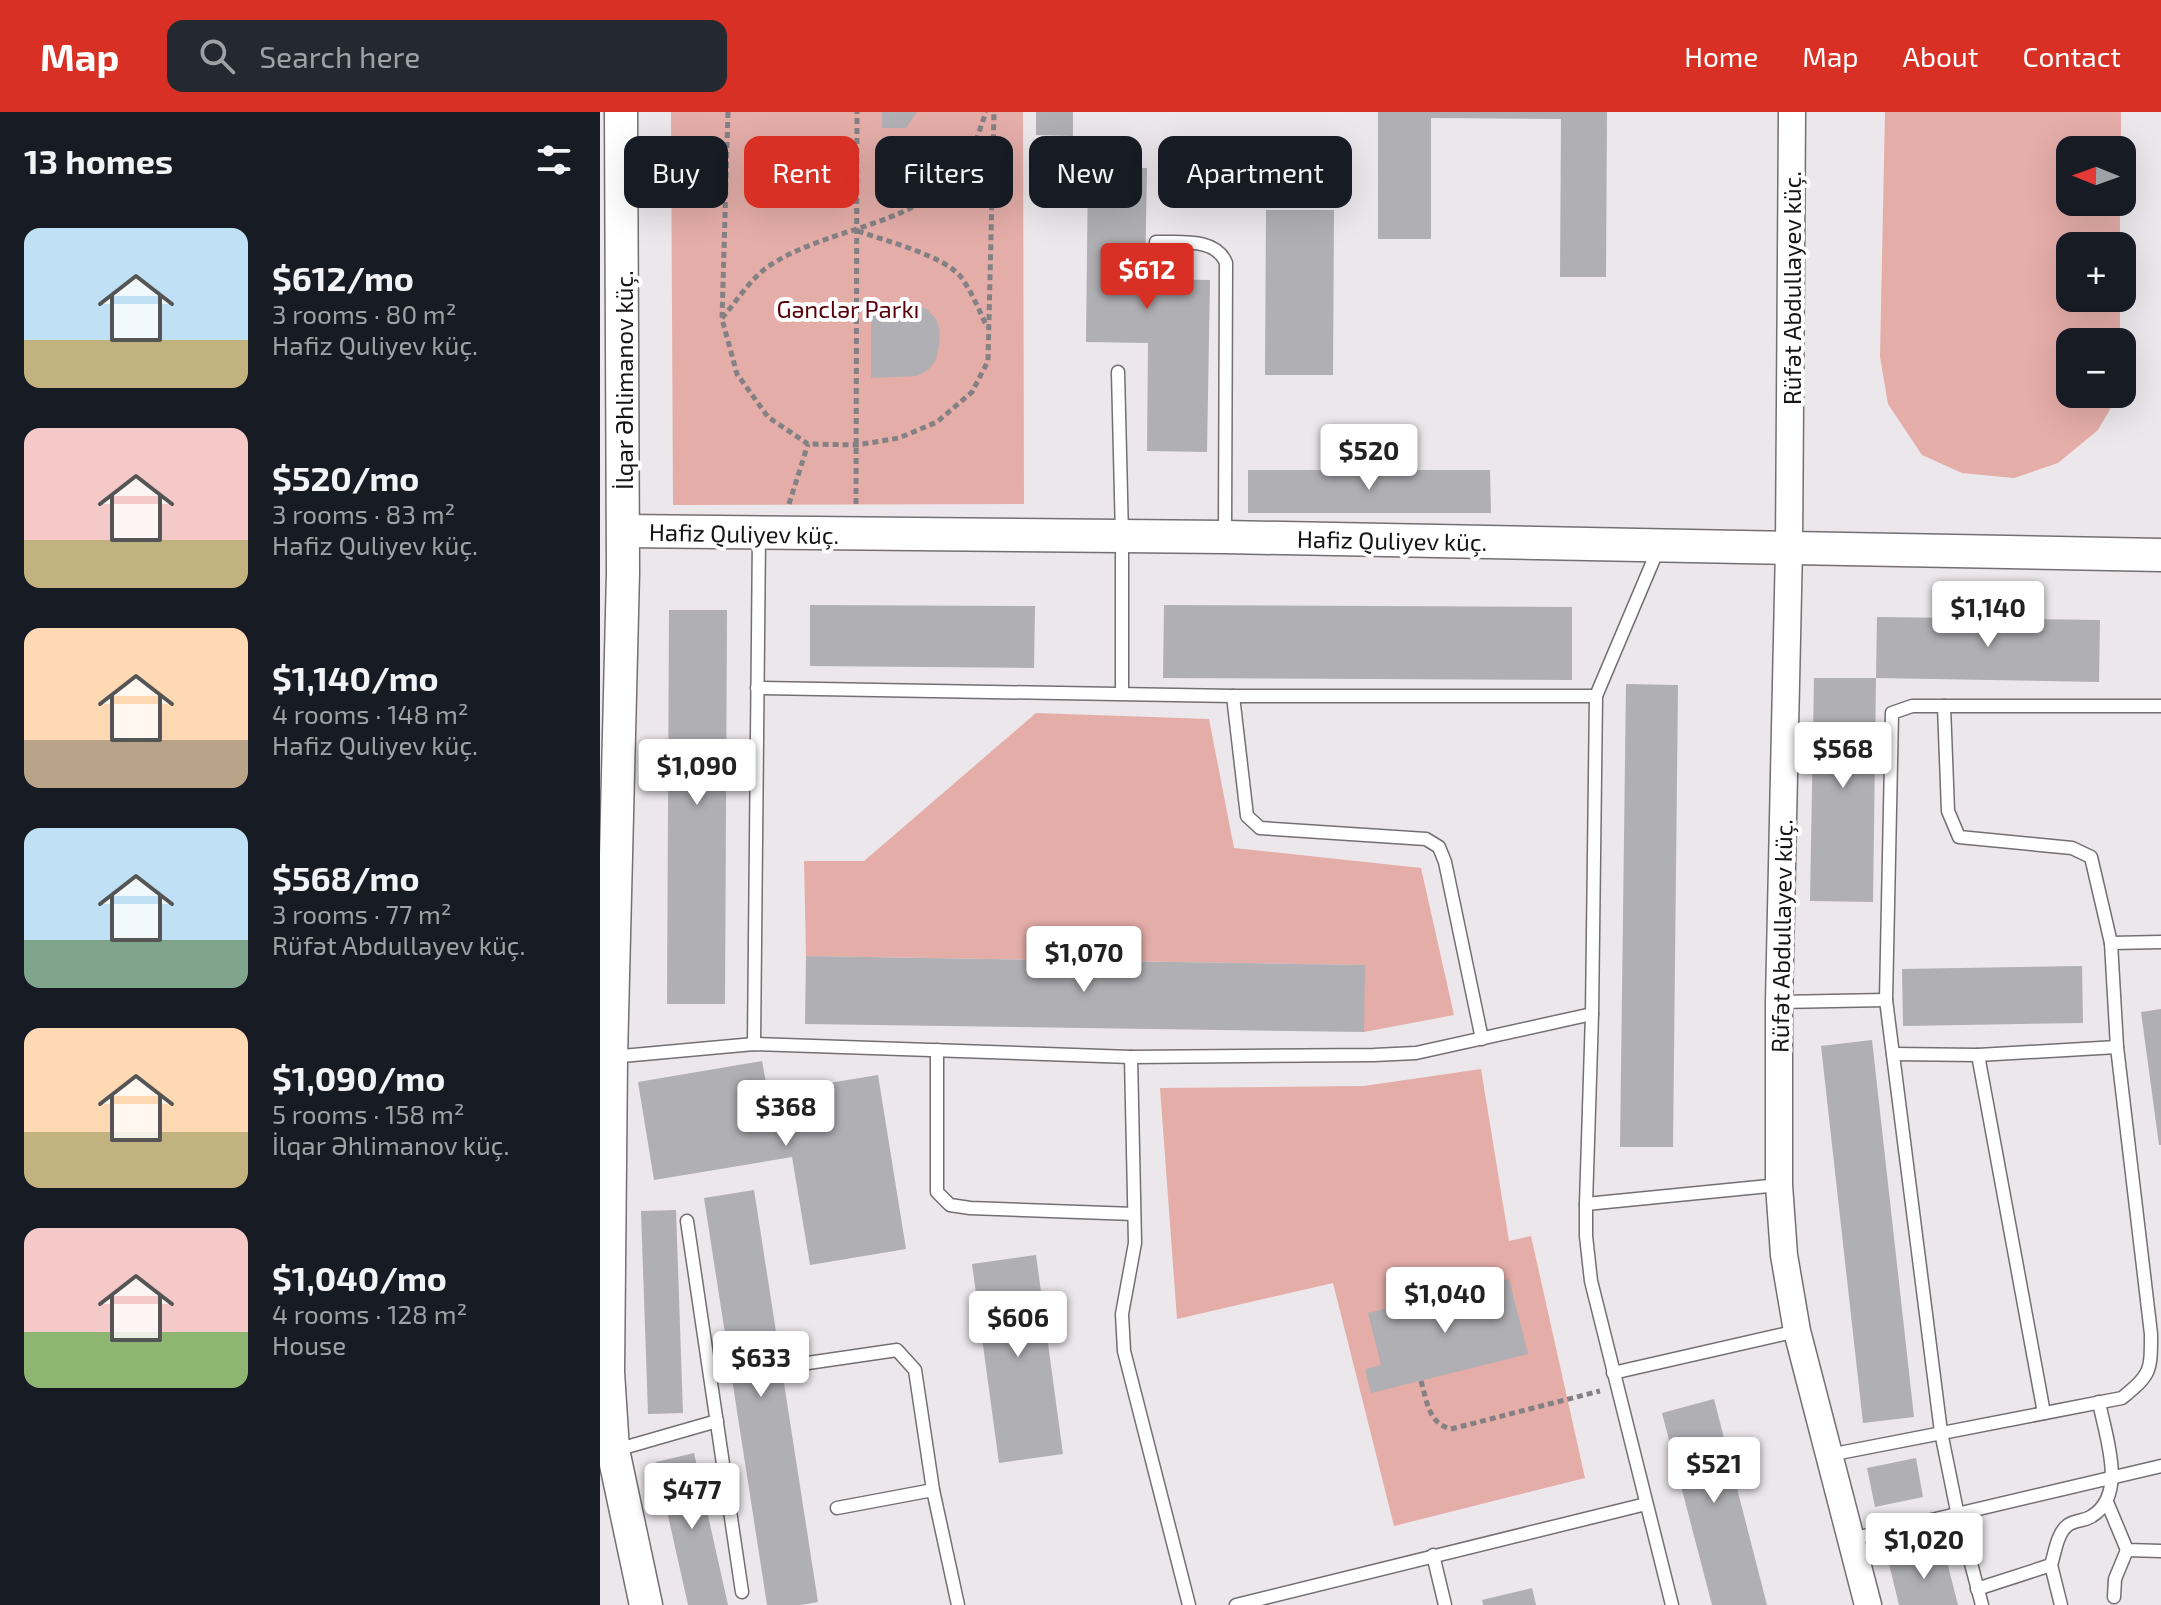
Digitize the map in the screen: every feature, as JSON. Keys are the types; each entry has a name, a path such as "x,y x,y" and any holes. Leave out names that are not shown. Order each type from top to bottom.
{"street":[{"name":"İlqar Əhlimanov küç.","path":"621,112 617,294 624,531 618,573 607,1452 646,1605"},
{"name":"Rüfət Abdullayev küç.","path":"1792,112 1779,1185 1784,1255 1797,1331 1868,1605"},
{"name":"Hafiz Quliyev küç.","path":"624,531 1225,537 2161,555"}],"lane":[{"path":"1156,242 1213,246 1223,254 1226,263 1225,537"},
{"path":"1118,372 1122,693"},
{"path":"754,1044 759,534"},
{"path":"1660,545 1596,696 1586,1236 1591,1281 1672,1605"},
{"path":"757,688 1233,696 1596,696"},
{"path":"1233,696 1247,816 1260,828 1426,839 1439,847 1445,862 1482,1039"},
{"path":"1958,1516 1941,1432 1886,1000 1892,713 1912,706 2161,706"},
{"path":"1829,1455 2122,1398 2143,1381 2151,1366 2151,1334 2117,1047 2111,943 2091,857 2072,848 1959,837 1948,811 1944,706"},
{"path":"2111,943 2161,942"},
{"path":"1779,1002 1886,1000"},
{"path":"611,1057 754,1044 1131,1057 1402,1054 1592,1014"},
{"path":"1893,1054 1978,1055 2117,1047"},
{"path":"937,1050 937,1192 950,1205 1134,1214"},
{"path":"1978,1055 2044,1413"},
{"path":"1131,1057 1135,1243 1122,1314 1124,1351 1189,1605"},
{"path":"1586,1204 1779,1185"},
{"path":"687,1221 742,1592"},
{"path":"1613,1373 1797,1331"},
{"path":"794,1365 897,1350 915,1370 933,1490 958,1605"},
{"path":"2099,1402 2112,1478 2107,1502 2127,1550 2115,1579 2114,1597"},
{"path":"607,1452 717,1421"},
{"path":"1851,1539 2161,1466"},
{"path":"837,1508 933,1490"},
{"path":"2061,1605 2051,1565 2061,1533 2069,1525 2092,1516 2107,1502"},
{"path":"1236,1605 1646,1504"},
{"path":"2127,1550 2161,1551"},
{"path":"1433,1555 1445,1605"},
{"path":"1969,1556 1982,1605"},
{"path":"1977,1589 2051,1565"}],"path":[{"path":"728,112 722,319 737,374 768,417 808,444 857,445 899,438 937,422 972,392 988,361 994,112"},
{"path":"856,505 857,112"},
{"path":"722,319 768,266 807,245 857,230 921,204 956,177 970,156 986,112"},
{"path":"857,230 934,259 958,274 971,293 988,331"},
{"path":"788,505 808,444"},
{"path":"1421,1381 1432,1418 1439,1426 1451,1429 1617,1387"}],"green space":[{"name":"Gənclər Parkı","path":"671,112 1023,112 1024,504 673,505 671,208 728,208 728,136 671,136"},
{"path":"1885,112 2121,112 2121,136 2056,136 2056,216 2120,216 2120,232 2056,232 2056,312 2120,312 2120,328 2056,328 2056,408 2111,408 2098,430 2058,463 2014,478 1962,473 1922,455 1888,404 1880,357"},
{"path":"1036,713 1209,719 1234,848 1421,868 1454,1015 1364,1032 1364,965 806,956 804,861 864,861"},
{"path":"1481,1069 1509,1241 1531,1236 1585,1478 1394,1526 1333,1283 1177,1319 1160,1088 1364,1086"}],"building":[{"path":"882,112 917,112 906,128 882,128"},
{"path":"1036,112 1073,112 1073,136 1036,135"},
{"path":"1378,112 1607,112 1606,277 1560,277 1561,119 1431,118 1431,239 1378,239"},
{"path":"1142,168 1147,168 1145,279 1210,280 1207,452 1147,451 1148,343 1086,342 1088,208 1142,208"},
{"path":"1266,210 1334,210 1333,375 1265,375"},
{"path":"871,301 917,305 927,309 936,319 940,331 939,345 936,360 928,370 917,376 871,378"},
{"path":"1248,470 1490,470 1491,513 1248,513"},
{"path":"810,605 1035,606 1034,668 810,666"},
{"path":"1164,605 1572,607 1572,680 1163,678"},
{"path":"669,610 727,610 725,1004 667,1004"},
{"path":"1877,617 2100,620 2099,682 1876,678"},
{"path":"1814,678 1876,678 1873,902 1810,901"},
{"path":"1626,684 1678,685 1673,1147 1620,1147"},
{"path":"806,956 1365,965 1364,1032 805,1024"},
{"path":"2082,966 2083,1023 1903,1026 1902,969"},
{"path":"2161,1009 2161,1145 2159,1145 2141,1012"},
{"path":"1872,1040 1914,1417 1863,1423 1821,1046"},
{"path":"762,1061 768,1093 878,1075 906,1249 810,1265 792,1157 654,1180 638,1082"},
{"path":"754,1190 818,1602 801,1605 767,1605 704,1198"},
{"path":"676,1210 683,1413 648,1414 641,1211"},
{"path":"1036,1255 1063,1454 999,1463 972,1264"},
{"path":"1509,1279 1528,1354 1371,1393 1365,1369 1381,1365 1368,1313"},
{"path":"1714,1399 1767,1605 1712,1605 1662,1413"},
{"path":"694,1453 728,1605 688,1605 656,1462"},
{"path":"1916,1458 1923,1497 1875,1507 1867,1468"},
{"path":"1944,1550 1958,1605 1899,1605 1889,1564"},
{"path":"1532,1588 1536,1605 1483,1605 1482,1600"}]}
